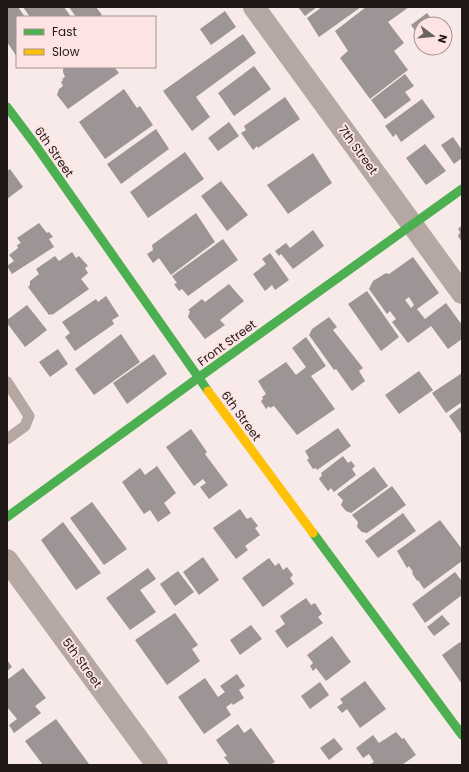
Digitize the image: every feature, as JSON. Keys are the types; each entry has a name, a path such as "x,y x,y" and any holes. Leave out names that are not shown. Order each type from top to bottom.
{"street":[{"name":"7th Street","path":"254,7 462,293"},
{"name":"6th Street","path":"7,107 39,150 198,378 462,735"},
{"name":"Front Street","path":"7,517 462,189"},
{"name":"5th Street","path":"7,560 157,765"}],"lane":[{"path":"7,382 29,416 25,426 7,439"}],"building":[{"path":"7,7 18,7 24,16 16,16 16,56 7,42"},
{"path":"23,7 64,7 70,16 29,16"},
{"path":"69,7 96,7 102,15 100,16 75,16"},
{"path":"298,7 317,7 305,16"},
{"path":"322,7 361,7 319,37 307,18"},
{"path":"366,7 409,7 388,22 404,43 394,51 408,70 370,99 340,58 348,51 335,31"},
{"path":"225,11 236,27 211,45 200,29"},
{"path":"243,34 256,53 196,97 210,117 192,131 163,91"},
{"path":"254,66 271,89 234,116 218,93"},
{"path":"115,68 119,73 68,109 57,95 59,89 63,86 61,82 65,77 63,69"},
{"path":"405,74 414,86 405,92 411,100 385,119 371,100"},
{"path":"124,89 137,108 140,106 153,125 105,159 79,122"},
{"path":"285,97 300,119 253,150 241,133 246,130 244,126"},
{"path":"422,99 435,117 401,142 396,134 393,137 385,126"},
{"path":"229,122 239,136 218,151 208,138"},
{"path":"156,129 169,149 121,184 107,164"},
{"path":"453,137 462,150 462,158 454,164 441,145"},
{"path":"425,144 446,171 426,185 406,158"},
{"path":"185,152 204,179 148,218 130,192"},
{"path":"313,153 332,183 288,214 267,185"},
{"path":"10,169 23,187 7,199 7,171"},
{"path":"221,181 248,215 227,231 201,196"},
{"path":"196,213 215,242 171,275 159,258 153,263 147,254 153,250 152,245"},
{"path":"39,223 47,233 49,232 53,237 49,239 54,247 12,274 7,266 14,261 9,255 18,248 17,245 21,243 17,238"},
{"path":"462,225 462,242 458,236 460,232 458,229"},
{"path":"313,230 324,246 293,269 281,254 279,256 275,251 286,243 290,248"},
{"path":"223,239 238,260 188,296 182,289 179,291 174,284 177,283 172,276"},
{"path":"72,252 76,258 79,256 88,266 85,268 88,273 81,279 89,289 52,315 49,315 28,287 30,285 30,281 39,274 36,269 55,256 59,261"},
{"path":"270,253 289,280 275,290 272,285 265,291 253,274 266,264 262,259"},
{"path":"413,257 439,293 417,309 425,319 446,303 462,325 462,339 448,349 431,326 408,343 392,322 396,319 390,311 387,314 369,289 373,281 386,273 389,274","holes":["409,297 414,305 411,308 405,300"]},
{"path":"229,284 244,301 220,320 225,325 205,339 188,317 190,311 188,310 202,299 205,302"},
{"path":"367,291 399,337 381,351 348,304"},
{"path":"106,296 119,316 112,320 114,324 75,351 65,337 70,333 62,322 96,299 98,302"},
{"path":"27,305 47,330 25,347 7,323 7,320"},
{"path":"329,317 337,327 333,330 363,368 359,371 365,381 352,391 336,369 334,370 309,335 312,329"},
{"path":"121,334 140,362 94,395 75,369"},
{"path":"306,337 326,366 311,376 335,409 297,435 274,406 270,408 269,406 266,409 261,401 263,399 262,397 266,394 258,381 286,362 296,375 306,367 292,348"},
{"path":"58,349 68,364 50,377 39,362"},
{"path":"154,354 167,374 127,404 113,383"},
{"path":"419,371 433,390 399,414 385,395"},
{"path":"462,373 462,402 446,413 432,393"},
{"path":"462,406 462,435 449,416"},
{"path":"338,428 351,446 317,470 316,468 313,469 307,460 309,458 305,451"},
{"path":"191,429 207,452 205,454 228,485 209,499 200,487 206,483 203,479 194,486 166,447"},
{"path":"343,456 348,463 351,461 355,466 352,469 356,475 334,492 331,488 328,491 319,479 322,475 321,473"},
{"path":"157,466 176,493 164,503 171,513 158,522 150,510 144,514 122,482 140,468 145,475"},
{"path":"374,467 388,486 351,513 346,511 341,505 343,500 337,494"},
{"path":"392,486 406,505 367,533 362,532 357,527 358,522 352,515"},
{"path":"92,502 127,549 104,565 70,518"},
{"path":"240,509 247,519 251,517 258,526 255,528 260,535 245,546 248,550 236,559 213,528"},
{"path":"403,513 416,531 378,558 365,541"},
{"path":"440,520 462,549 462,561 424,589 418,580 417,581 409,566 407,568 397,551"},
{"path":"63,522 101,573 76,590 41,540"},
{"path":"203,557 219,580 199,595 183,572"},
{"path":"269,558 275,566 279,563 283,570 287,567 293,575 290,578 294,584 263,607 242,578"},
{"path":"148,568 156,579 140,590 156,612 130,630 106,598"},
{"path":"178,571 194,592 175,606 160,584"},
{"path":"455,572 462,581 462,595 425,623 412,604"},
{"path":"306,598 311,605 315,603 322,614 318,617 323,623 287,648 275,631 285,624 280,616"},
{"path":"175,613 198,645 192,649 200,661 167,685 135,640"},
{"path":"442,615 450,624 434,636 427,627"},
{"path":"251,625 262,639 240,655 230,640"},
{"path":"332,636 351,662 326,681 316,668 313,671 310,666 313,663 307,655"},
{"path":"460,642 462,644 462,684 442,655"},
{"path":"7,660 12,667 7,671"},
{"path":"23,668 46,698 35,706 41,713 14,733 9,725 17,719 7,707 7,680"},
{"path":"237,674 245,686 239,690 244,698 233,705 232,703 226,707 231,715 204,734 178,697 205,678 218,697 225,692 220,686"},
{"path":"365,681 386,709 360,728 347,709 342,713 337,707 343,703 340,699"},
{"path":"320,682 329,695 310,709 301,696"},
{"path":"56,719 89,764 43,765 25,741"},
{"path":"238,724 244,733 251,728 275,762 270,765 230,765 224,757 227,756 216,740"},
{"path":"396,732 402,739 404,738 416,755 402,765 369,765 374,762 369,754 363,758 356,748 373,735 379,743"},
{"path":"334,738 343,749 329,760 320,748"}],"traffic: fast":[{"path":"7,107 34,143 208,391"},
{"path":"7,517 462,189"},
{"path":"313,533 462,735"}],"traffic: slow":[{"path":"208,391 313,533"}]}
